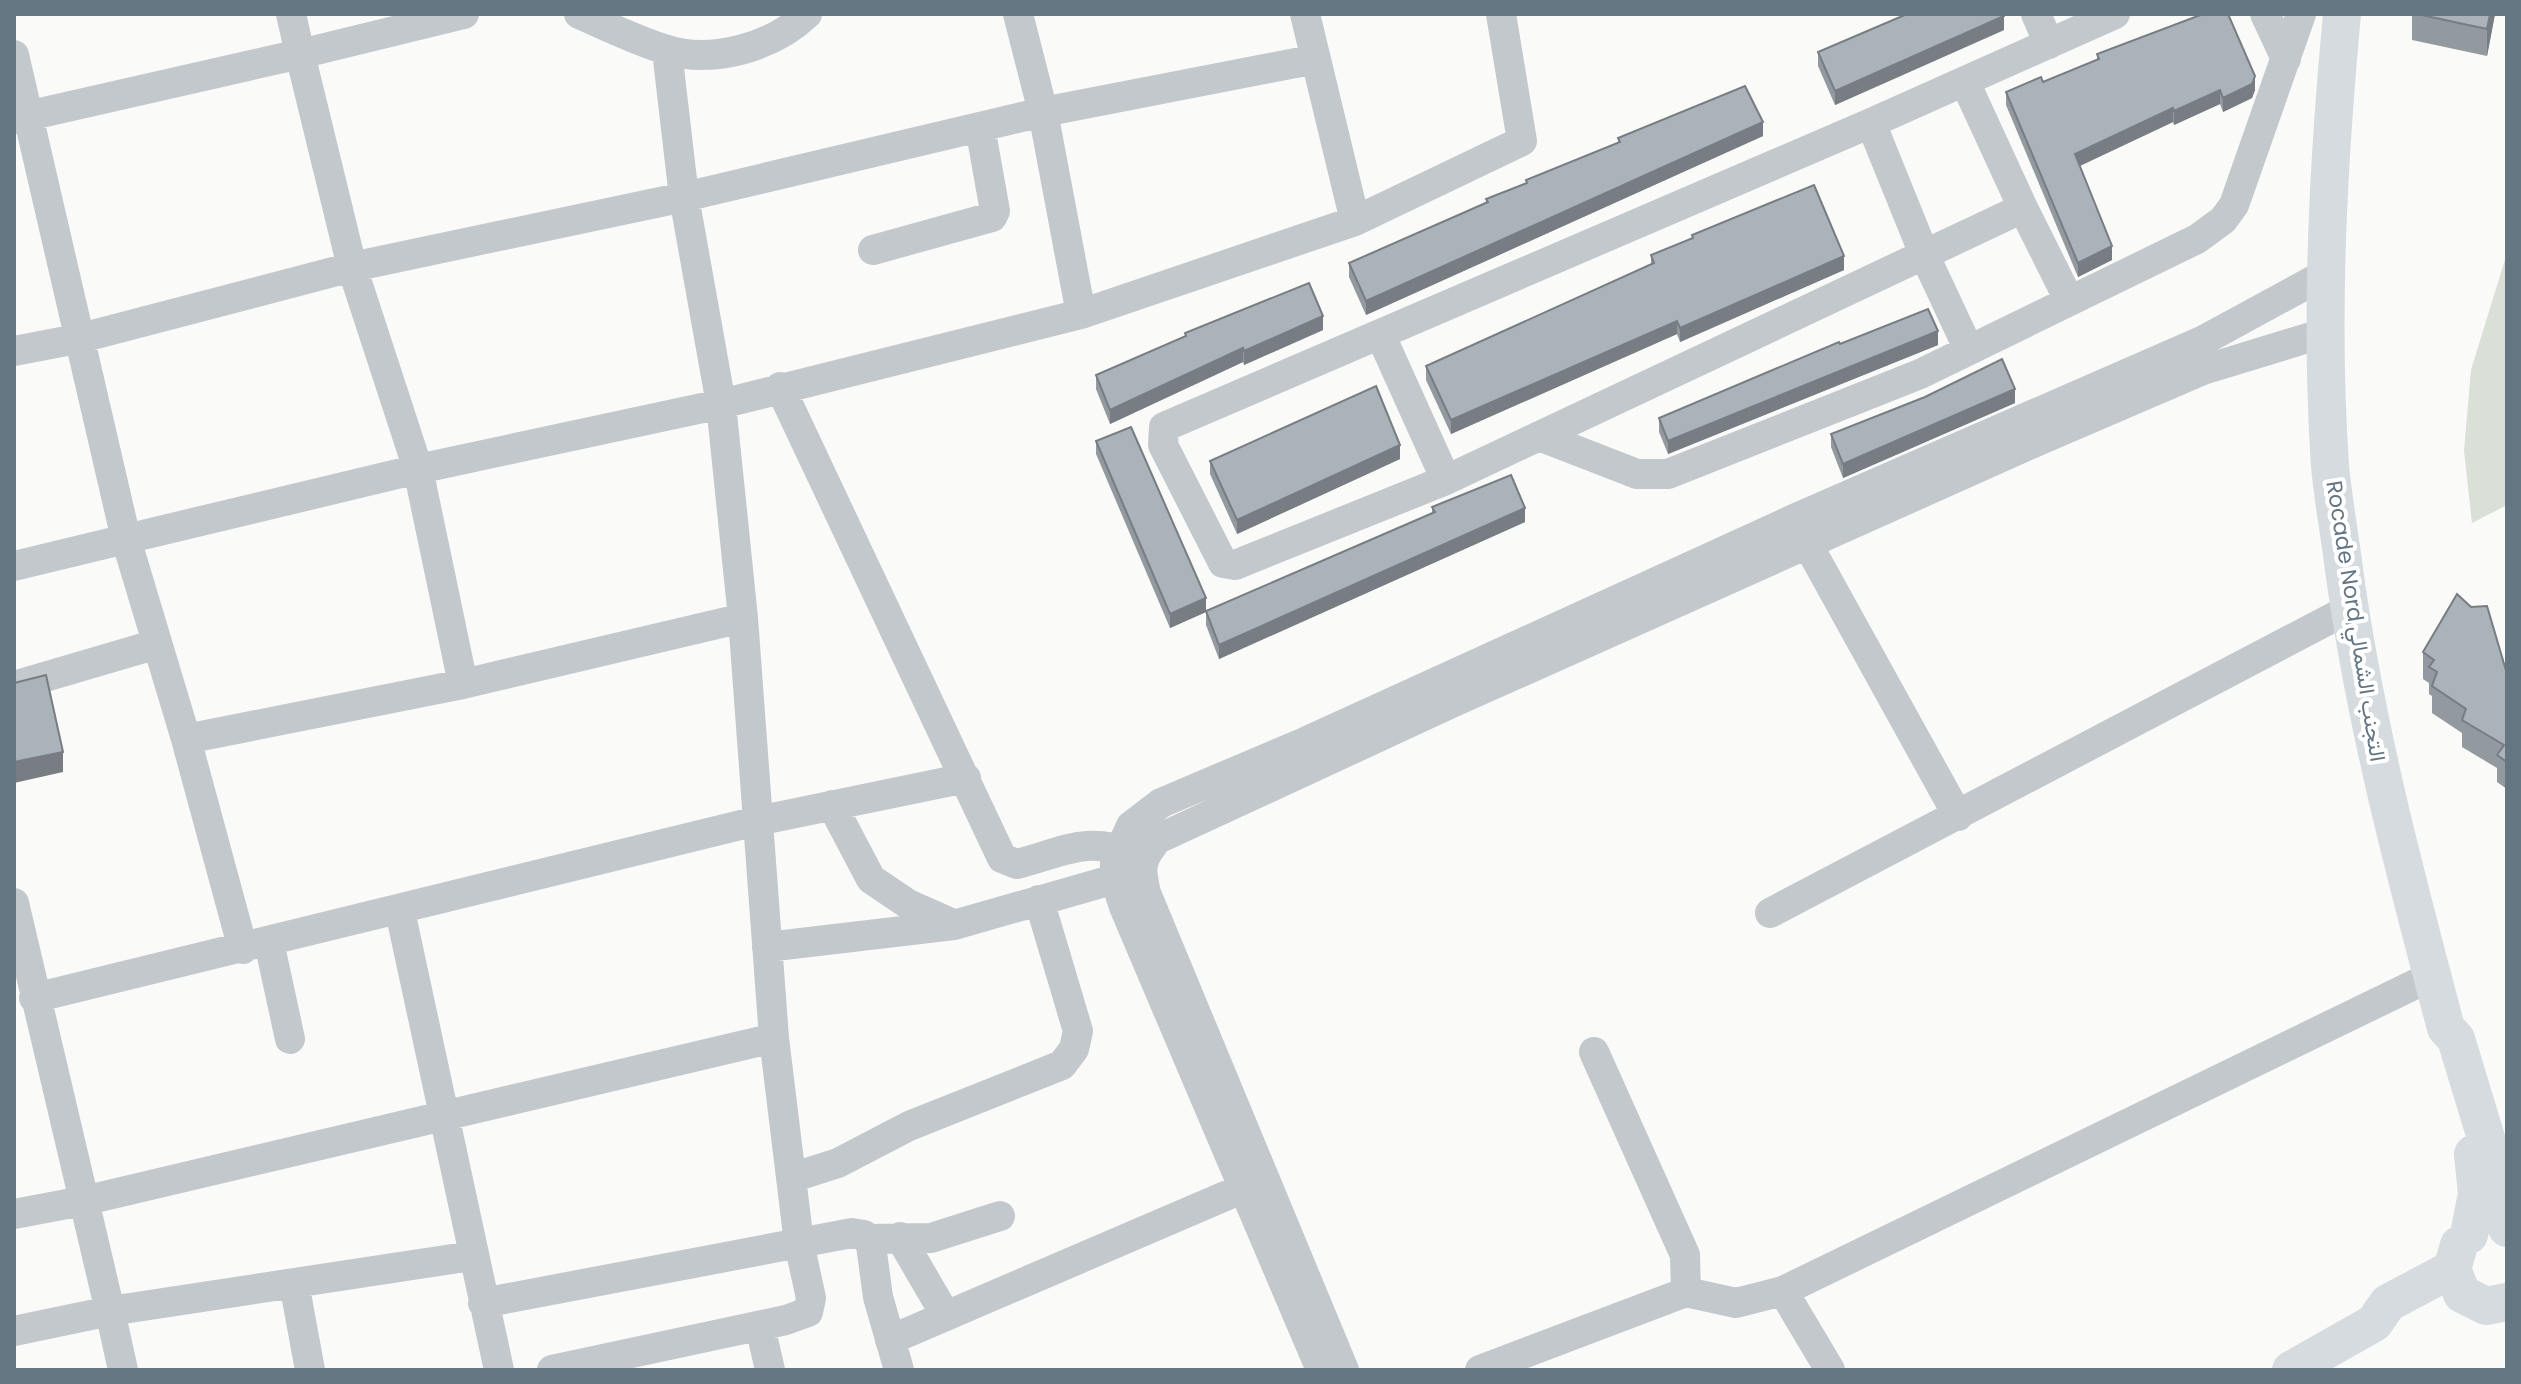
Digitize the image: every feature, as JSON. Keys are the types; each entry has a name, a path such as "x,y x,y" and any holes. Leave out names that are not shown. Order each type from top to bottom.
{"main road":[{"name":"Rocade Nord,التجنب الشمالي","path":"2342,14 2329,148 2327,332 2330,468 2349,609 2386,800 2446,1028 2456,1039 2486,1138 2507,1231 2488,1229 2469,1235"},
{"name":"Rocade Nord,التجنب الشمالي","path":"2446,1028 2441,1040 2476,1174 2477,1194 2469,1235 2456,1250 2484,1298"},
{"path":"2291,1370 2374,1323 2388,1303 2484,1298"}],"street":[{"path":"291,14 352,267 418,469 463,684"},
{"path":"20,117 464,14"},
{"path":"579,14 667,51 706,53 749,49 788,32 807,14"},
{"path":"1018,14 1043,112 1081,314"},
{"path":"1305,14 1355,221"},
{"path":"2036,14 2049,44"},
{"path":"2023,208 1446,480 1229,565 1223,563 1163,445 1164,427 1381,336 2115,14"},
{"path":"2265,14 2286,59"},
{"path":"1539,436 1637,474 1668,474 1920,374 2197,239 2223,220 2234,205 2301,14"},
{"path":"14,566 418,469 721,404 1081,314 1355,221 1522,141 1511,16"},
{"path":"552,1370 760,1326 803,1315 811,1306 799,1243 774,1038 743,618 721,404 684,197 667,51"},
{"path":"14,55 20,117 126,539 186,739 290,1039"},
{"path":"14,351 77,339 352,267 684,197 1043,112 1316,59"},
{"path":"1965,82 2069,300"},
{"path":"1871,123 1924,254 1968,348"},
{"path":"873,250 992,217 995,211 980,127"},
{"path":"1344,1370 1255,1193 1124,907 1115,879 1115,861 1449,690 1800,531 2204,340 2327,273"},
{"path":"1800,531 2203,370 2327,332"},
{"path":"1381,336 1446,480"},
{"path":"780,387 1007,862 1017,864 1064,847 1092,845 1131,852"},
{"path":"1800,531 1958,816"},
{"path":"1770,913 2349,609"},
{"path":"186,739 463,684 743,618"},
{"path":"14,686 157,644"},
{"path":"34,998 400,911 757,821 966,778"},
{"path":"832,805 871,879 908,904 954,925"},
{"path":"1131,852 1321,1370"},
{"path":"767,947 954,925 1115,879"},
{"path":"791,1178 838,1163 909,1126 1062,1065 1074,1049 1078,1031 1039,900"},
{"path":"14,903 123,1370"},
{"path":"400,911 499,1370"},
{"path":"1480,1370 1686,1292 1736,1303 1783,1291 2432,976"},
{"path":"14,1214 83,1201 774,1038"},
{"path":"1594,1052 1685,1255 1686,1292"},
{"path":"890,1340 1255,1193"},
{"path":"483,1303 852,1233 868,1239 931,1238 1000,1216"},
{"path":"900,1237 946,1316"},
{"path":"868,1239 878,1297 899,1370"},
{"path":"14,1331 110,1311 472,1256"},
{"path":"294,1283 310,1370"},
{"path":"1783,1291 1830,1370"},
{"path":"760,1326 770,1370"}],"shaded area":[{"path":"2507,253 2507,505 2472,523 2464,451 2471,370"}],"building":[{"path":"1907,14 2004,16 1835,91 1818,52"},
{"path":"2203,14 2228,14 2255,76 2252,84 2223,98 2220,90 2174,111 2173,108 2075,154 2112,246 2078,263 2006,92 2041,77 2043,82 2099,59 2097,54"},
{"path":"2417,14 2490,14 2487,29"},
{"path":"1745,86 1763,122 1366,301 1349,263 1488,202 1486,199 1527,183 1526,180 1620,142 1618,138"},
{"path":"1814,185 1844,256 1680,328 1677,321 1451,420 1426,366 1654,263 1651,255 1693,238 1692,235"},
{"path":"1309,283 1323,316 1244,351 1243,348 1110,410 1096,375 1186,336 1185,333"},
{"path":"1928,309 1938,331 1668,441 1659,418 1839,342"},
{"path":"2002,359 2015,389 1843,464 1831,434 1925,397"},
{"path":"1376,386 1400,445 1237,520 1210,461"},
{"path":"1131,427 1206,598 1170,614 1096,441"},
{"path":"1511,475 1525,508 1219,645 1206,611 1435,512 1432,507"},
{"path":"2457,594 2471,607 2487,606 2507,674 2507,762 2497,755 2504,745 2462,720 2466,709 2432,686 2437,672 2429,667 2434,660 2423,652"},
{"path":"46,675 63,752 14,762 14,683"}]}
